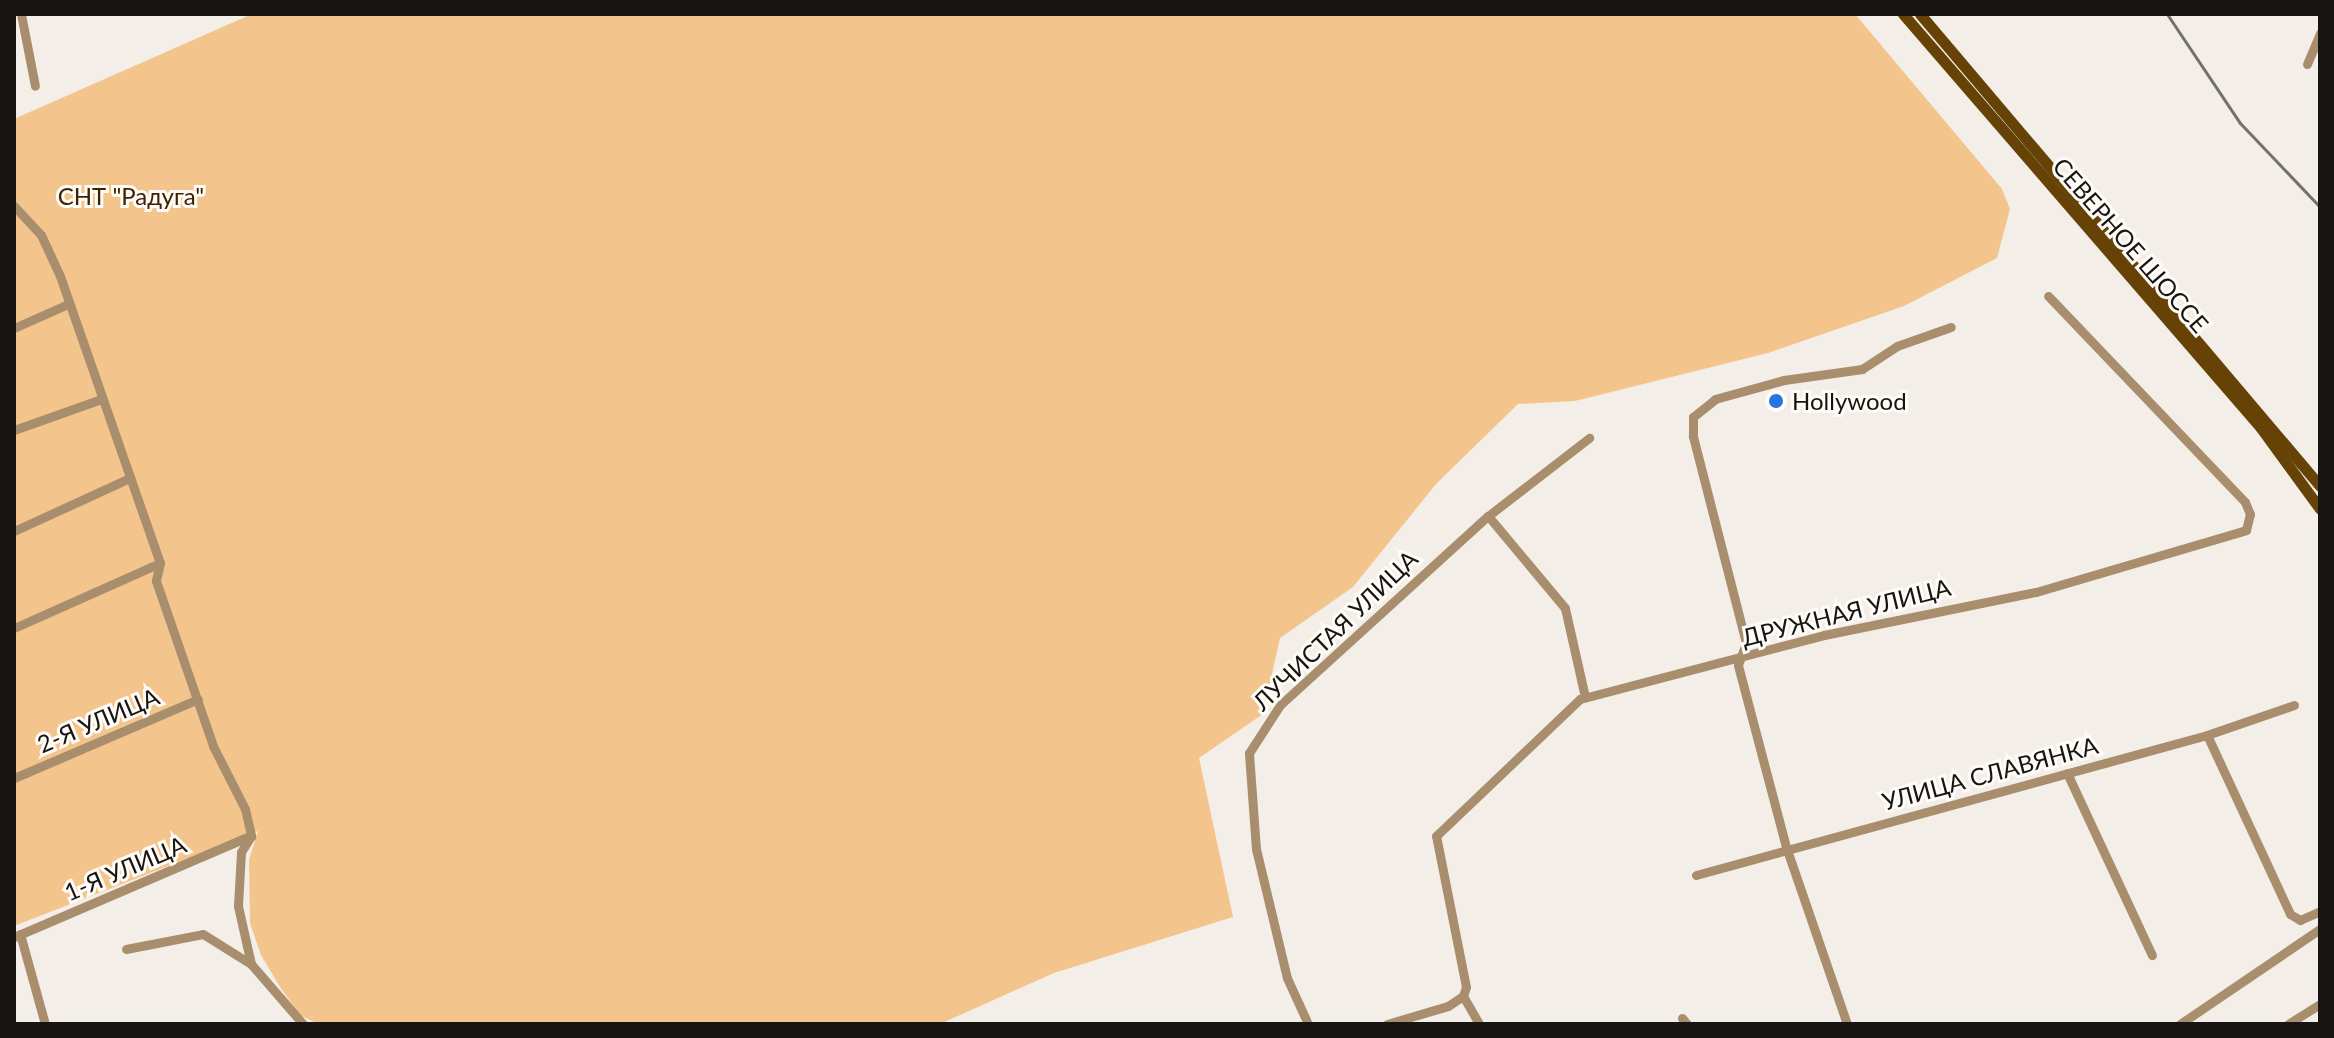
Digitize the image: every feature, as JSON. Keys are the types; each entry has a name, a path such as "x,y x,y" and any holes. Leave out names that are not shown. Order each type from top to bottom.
{"main road":[{"name":"СЕВЕРНОЕ ШОССЕ","path":"1903,14 2261,428 2320,509"},
{"name":"СЕВЕРНОЕ ШОССЕ","path":"1920,14 2320,486"}],"street":[{"path":"21,14 35,86"},
{"path":"2307,64 2320,33"},
{"path":"14,206 41,235 68,304 160,563 156,581 251,836 241,852 238,906 251,964"},
{"name":"ДРУЖНАЯ УЛИЦА","path":"1463,996 1467,974 1436,836 1585,697 1924,612 2036,592 2246,530 2250,514 2245,502 2048,296"},
{"path":"14,328 68,304"},
{"path":"1847,1024 1786,847 1739,659 1746,643 1693,436 1696,411 1715,399 1784,380 1862,369 1897,346 1951,327"},
{"path":"14,430 101,399"},
{"name":"ЛУЧИСТАЯ УЛИЦА","path":"1308,1024 1287,978 1256,849 1249,753 1280,705 1488,516 1589,438"},
{"path":"14,531 130,478"},
{"path":"1488,516 1565,608 1585,697"},
{"path":"14,628 160,563"},
{"name":"2-Я УЛИЦА","path":"14,778 198,699"},
{"name":"УЛИЦА СЛАВЯНКА","path":"1696,875 1786,847 2207,735 2294,705"},
{"path":"2207,735 2290,914 2300,920 2320,911"},
{"path":"2067,773 2152,955"},
{"name":"1-Я УЛИЦА","path":"17,935 251,836"},
{"path":"2180,1024 2320,929"},
{"path":"126,949 203,934 251,964 303,1024"},
{"path":"17,935 43,1024"},
{"path":"1387,1024 1448,1006 1463,996 1479,1024"},
{"path":"2288,1024 2320,1004"}],"green space":[{"name":"СНТ \"Радуга\"","path":"252,14 1855,14 2002,189 2010,209 1997,258 1904,306 1768,353 1575,401 1518,404 1436,484 1353,587 1280,638 1263,714 1199,758 1233,917 1054,973 940,1024 318,1024 300,1015 280,987 261,955 250,923 249,860 258,831 14,926 14,119"}],"railway":[{"path":"2167,14 2240,123 2320,207"}],"place":[{"name":"Hollywood","path":"1776,401"}]}
